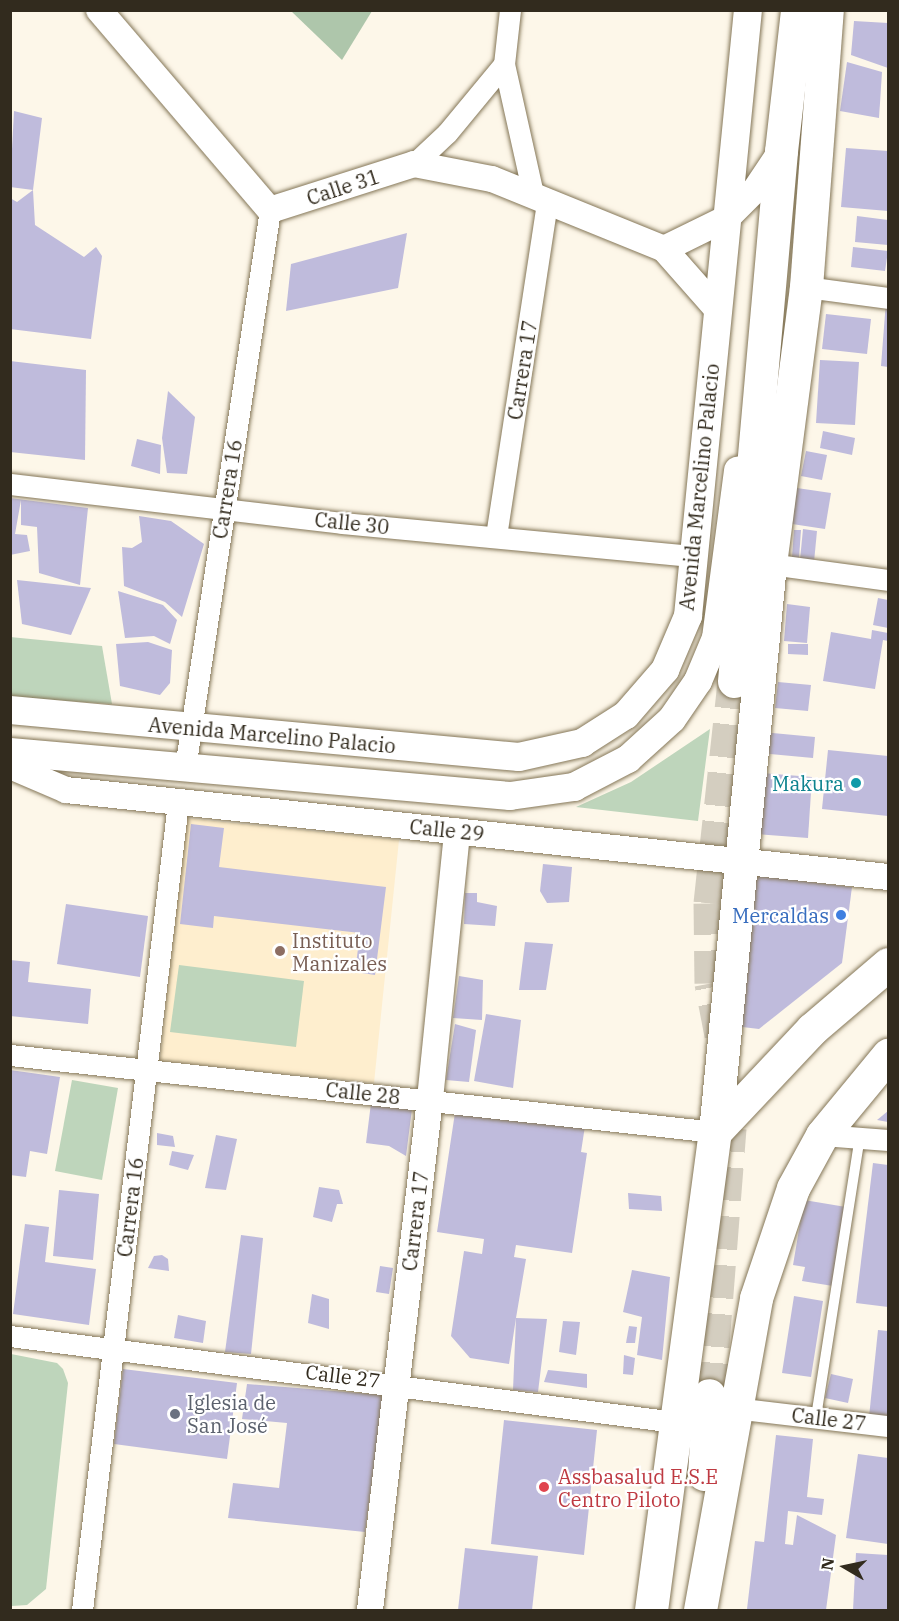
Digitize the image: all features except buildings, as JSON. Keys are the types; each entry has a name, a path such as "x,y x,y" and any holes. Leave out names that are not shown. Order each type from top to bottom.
{"main road":[{"name":"Avenida Marcelino Palacio","path":"10,710 519,757 582,743 626,715 665,669 688,616 716,308 748,10"},
{"name":"Avenida Marcelino Palacio","path":"10,752 510,796 574,787 596,777 628,759 672,719 698,681 716,638 781,151 797,10"},
{"path":"651,1611 715,1132 770,564 806,287 827,10"},
{"name":"Avenida Marcelino Palacio","path":"734,681 781,151"},
{"path":"715,1132 812,1029 888,964"},
{"path":"695,1611 722,1401 793,1188 822,1135 888,1054"},
{"path":"700,1611 722,1401"}],"street":[{"path":"99,10 270,210"},
{"path":"510,10 504,64 540,201"},
{"path":"414,165 447,133 504,64"},
{"path":"664,249 727,218 755,190 781,151"},
{"name":"Calle 31","path":"270,210 414,165 492,180 664,249 716,308"},
{"name":"Carrera 17","path":"496,536 540,201"},
{"name":"Carrera 16","path":"185,768 270,210"},
{"path":"806,287 888,298"},
{"name":"Calle 30","path":"10,484 225,509 694,556"},
{"path":"770,564 888,580"},
{"name":"Calle 29","path":"10,766 66,790 740,859 888,877"},
{"name":"Carrera 16","path":"82,1611 178,803"},
{"name":"Carrera 17","path":"370,1611 394,1383 430,1099 457,831"},
{"name":"Calle 28","path":"10,1055 430,1099 715,1132"},
{"path":"822,1135 888,1140"},
{"name":"Calle 27","path":"10,1336 394,1383 675,1422"},
{"name":"Calle 27","path":"722,1401 816,1418 888,1426"}],"lane":[{"path":"816,1418 860,1137"}],"shaded area":[{"name":"Instituto Manizales","path":"185,818 399,840 374,1083 160,1061"}],"green space":[{"path":"291,11 372,11 342,60"},
{"path":"10,637 102,646 112,704 11,697"},
{"path":"710,729 698,821 576,807 631,782"},
{"path":"179,965 304,981 296,1047 170,1032"},
{"path":"72,1080 118,1088 102,1180 55,1171"},
{"path":"11,1354 57,1363 63,1369 68,1383 46,1589 27,1605 12,1606"}],"tunnel":[{"path":"721,1035 711,983 710,903 734,681"},
{"path":"709,1395 730,1128"}],"place":[{"name":"Makura","path":"856,783"},
{"name":"Mercaldas","path":"841,915"},
{"name":"Instituto Manizales","path":"280,951"},
{"name":"Iglesia de San José","path":"175,1414"},
{"name":"Assbasalud E.S.E Centro Piloto","path":"544,1487"}]}
